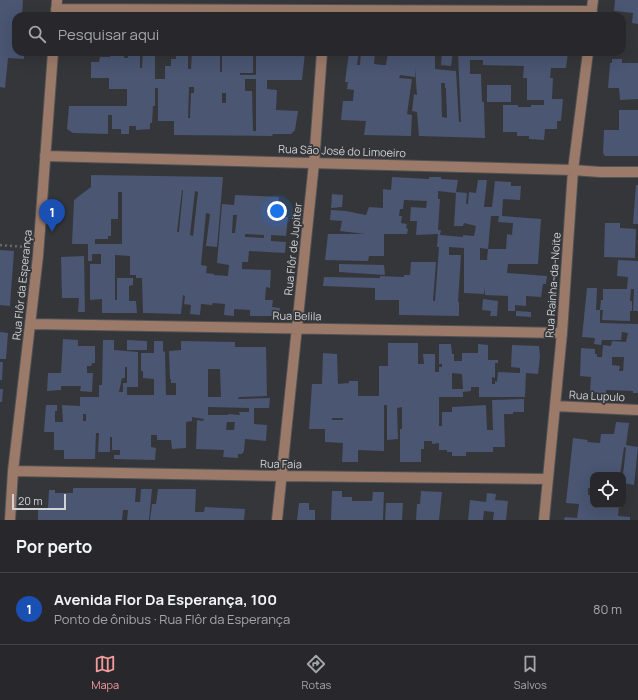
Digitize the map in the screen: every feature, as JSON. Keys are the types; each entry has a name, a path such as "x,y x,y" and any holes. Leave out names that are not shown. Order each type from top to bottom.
{"street":[{"path":"325,12 327,0"},
{"path":"592,12 593,0"},
{"path":"56,8 271,12"},
{"name":"Rua Flôr da Esperança","path":"10,520 13,471 39,248 53,56"},
{"name":"Rua Flôr de Jupiter","path":"277,520 314,162 322,56"},
{"name":"Rua Rainha-da-Noite","path":"544,520 562,333 573,170 587,56"},
{"name":"Rua São José do Limoeiro","path":"45,156 314,162 638,172"},
{"name":"Rua Belila","path":"31,324 562,333"},
{"name":"Rua Lupulo","path":"555,406 638,410"},
{"name":"Rua Faia","path":"13,471 548,479"}],"path":[{"path":"0,245 39,248"}],"building":[{"path":"0,0 23,0 22,12 12,12 12,56 24,56 24,59 8,58 5,88 0,87"},
{"path":"615,0 638,0 638,24 632,23 633,13 614,11"},
{"path":"124,56 124,58 128,58 128,56 140,56 140,68 142,68 143,56 155,56 155,79 165,79 165,66 171,66 171,59 176,59 176,56 188,56 188,69 191,69 192,56 220,56 220,72 222,72 222,56 253,56 253,73 240,73 240,75 256,75 256,56 305,56 302,80 267,80 267,89 277,90 276,110 298,111 295,130 291,134 273,134 272,136 174,135 174,121 158,121 158,88 155,88 155,106 153,106 152,123 150,123 150,129 136,130 136,126 129,126 129,134 121,134 121,129 112,129 112,115 108,115 108,134 73,133 67,129 69,106 127,106 127,89 109,89 109,78 91,78 91,62 99,62 100,57","holes":["245,79 256,79 256,131 253,131 252,91 245,91","189,87 194,87 194,93 191,93 190,118 188,118","222,93 226,93 226,103 222,103"]},
{"path":"348,56 358,56 357,65 360,65 361,56 375,56 374,64 386,65 387,56 435,56 435,69 456,71 459,122 461,122 458,56 568,56 566,68 551,68 550,78 553,78 552,99 563,99 561,121 557,121 557,129 545,129 544,140 529,139 529,136 517,136 517,132 503,132 503,105 531,107 531,105 544,105 544,100 527,100 527,78 523,78 524,66 483,65 483,60 470,60 470,74 481,74 482,102 484,102 485,138 419,136 417,112 412,111 414,94 417,95 415,68 415,77 400,75 399,78 412,79 407,114 412,115 411,136 364,135 366,121 341,120 343,101 353,101 354,90 347,89 348,82 345,82","holes":["441,83 445,83 446,88 447,118 442,117"]},
{"path":"442,56 452,56 451,66 441,65"},
{"path":"612,59 622,59 622,63 638,63 638,99 620,100 619,88 608,88 610,63 612,63"},
{"path":"487,85 511,85 511,102 487,102"},
{"path":"619,110 638,110 638,156 605,156 603,153 604,130 619,130"},
{"path":"91,175 223,177 217,247 206,246 210,214 206,213 201,265 207,266 206,273 228,276 229,265 217,263 222,204 234,205 235,195 279,197 277,216 288,217 286,236 271,235 271,241 286,242 285,253 249,251 248,262 242,262 242,269 271,270 270,288 266,287 265,300 273,300 272,307 280,308 279,315 250,316 250,310 234,309 234,316 224,315 225,304 213,303 212,305 201,304 200,315 190,314 191,305 184,304 185,296 183,295 181,314 143,313 142,278 136,278 136,275 130,275 130,256 115,255 115,300 117,300 117,278 133,278 133,285 129,286 129,301 136,301 137,313 102,313 102,299 90,300 90,264 101,264 101,254 92,254 92,261 88,261 88,244 72,244 74,200 91,187","holes":["182,190 183,190 179,232 177,232","195,191 198,192 193,236 190,235","118,192 122,192 122,244 95,244 95,239 108,239 108,236 111,236 111,219 118,219","233,215 237,215 235,233 232,233","245,234 264,235 264,238 245,237"]},
{"path":"392,177 429,179 429,177 441,177 441,179 458,180 456,192 467,193 466,204 468,204 469,192 476,193 478,180 487,180 484,207 492,207 495,181 511,182 511,186 521,186 520,200 503,199 502,216 541,219 538,264 508,264 507,273 547,276 546,284 543,284 541,297 526,296 526,306 515,305 515,311 508,311 508,296 485,295 485,287 484,294 464,293 464,248 449,247 449,255 461,255 458,302 459,316 399,315 399,300 375,300 375,288 323,286 324,277 404,277 404,275 410,275 411,262 436,262 433,301 435,301 439,247 437,247 438,234 416,235 417,221 410,221 411,207 426,208 427,201 404,200 403,209 400,209 399,216 402,216 401,223 407,224 407,234 384,234 384,256 369,256 368,261 325,260 328,234 365,234 340,231 342,221 330,220 331,210 366,215 369,207 383,208 383,189 391,190","holes":["438,191 456,193 454,226 463,226 464,223 476,226 474,236 463,235 463,237 440,235 441,230 438,230 440,199 438,199","491,216 499,216 498,222 513,223 512,235 507,234 506,249 488,249","480,248 488,249 487,260 480,260"]},
{"path":"636,185 638,185 638,224 633,224"},
{"path":"332,194 343,195 342,207 331,208"},
{"path":"605,223 620,223 620,228 636,229 635,258 604,257"},
{"path":"0,250 14,251 10,306 0,305"},
{"path":"84,256 85,312 78,312 79,298 62,298 61,257"},
{"path":"618,260 638,261 638,311 633,311 634,289 631,289 630,301 632,301 632,311 630,311 630,321 602,320 603,310 600,310 601,300 603,300 603,289 627,289 628,277 617,276"},
{"path":"339,264 384,265 385,275 339,272"},
{"path":"587,288 597,288 596,310 600,310 600,323 638,324 638,393 633,393 633,391 606,390 606,394 590,392 591,377 580,376 581,348 595,349 595,354 597,354 597,357 602,357 603,345 611,346 612,341 626,342 628,333 622,332 621,340 602,340 601,345 594,344 595,338 582,337","holes":["612,357 624,357 623,371 619,371 620,366 612,365"]},
{"path":"483,299 498,301 497,316 490,316 491,311 482,310"},
{"path":"516,311 531,312 531,317 516,316"},
{"path":"0,332 8,333 6,359 0,359"},
{"path":"63,339 78,340 78,346 95,346 95,363 92,363 91,366 87,366 87,373 93,373 92,392 80,391 81,386 61,386 61,390 47,391 48,373 61,373"},
{"path":"103,340 114,340 114,350 138,352 138,387 127,387 127,395 154,395 154,379 143,378 143,371 141,371 141,353 154,353 154,341 163,341 163,351 165,352 166,395 176,395 176,383 171,383 170,379 169,351 181,350 181,341 235,342 235,347 266,347 267,396 239,397 238,399 270,398 269,408 254,408 254,424 267,425 266,441 245,439 244,451 242,454 238,454 238,458 223,457 224,450 196,449 197,420 203,421 204,419 192,417 192,421 186,422 186,448 172,449 171,440 157,440 157,435 151,435 151,447 156,448 155,460 114,459 114,455 120,455 120,450 112,450 112,437 110,437 110,452 98,452 99,433 96,433 95,459 64,459 64,450 54,450 54,432 44,432 46,405 57,405 57,411 55,411 55,422 63,422 62,405 80,406 80,397 99,397 99,385 102,385","holes":["125,367 127,367 127,383 123,383 123,392 119,392 122,378 125,378","208,369 220,369 221,397 208,397","208,407 249,408 249,412 239,412 240,415 208,415","83,414 86,414 86,421 83,421","227,422 235,422 234,430 226,430"]},
{"path":"127,340 147,341 147,350 127,350"},
{"path":"388,343 418,343 418,364 424,364 423,354 435,354 435,372 439,372 439,367 442,367 442,364 439,364 439,344 451,344 452,354 454,354 454,361 462,361 462,353 478,353 478,344 488,345 488,360 498,360 498,363 495,363 495,378 492,377 492,384 495,384 495,381 497,382 498,372 520,373 520,368 511,367 512,345 539,346 540,356 538,374 526,373 525,397 479,397 479,387 471,387 471,391 463,392 463,397 439,397 439,426 442,426 442,412 452,412 452,407 486,405 487,430 493,430 492,400 524,399 524,412 504,414 505,447 493,447 493,452 466,452 466,456 452,456 452,452 447,452 447,450 439,450 439,443 432,444 432,441 424,441 424,449 421,449 421,462 400,462 402,407 397,408 398,439 387,440 387,405 384,405 384,451 358,450 358,462 342,462 343,443 325,442 325,429 309,429 312,384 322,384 323,353 337,354 338,384 349,383 349,381 358,381 358,396 379,396 379,366 388,366","holes":["452,373 462,374 463,389 452,389","332,418 343,418 343,420 332,420"]},
{"path":"0,362 3,362 2,380 0,380"},
{"path":"0,389 3,389 2,402 0,402"},
{"path":"616,422 629,423 626,445 638,447 634,485 626,484 626,472 623,472 626,448 624,447 620,472 590,472 590,488 588,488 588,495 590,495 590,508 619,508 618,516 630,517 630,520 564,520 565,517 577,518 579,504 566,503 573,438 588,440 587,442 600,443 601,434 614,434"},
{"path":"73,488 136,488 135,502 140,502 141,489 152,489 149,520 127,520 128,510 123,510 122,520 38,520 38,508 48,508 49,490 55,490 55,493 73,493"},
{"path":"158,489 196,489 195,512 204,512 205,507 245,509 244,520 150,520 152,504 156,504"},
{"path":"332,491 342,491 342,497 352,497 352,501 372,501 373,492 384,492 383,520 331,520"},
{"path":"421,491 442,492 439,520 416,520 417,504 420,504"},
{"path":"487,493 496,494 495,500 508,501 506,520 493,520 494,512 484,511 483,520 468,520 470,500 486,502"},
{"path":"299,503 309,503 309,510 315,510 315,520 297,520"},
{"path":"386,503 403,503 402,520 385,520"}],"place":[{"name":"Avenida Flor Da Esperança, 100","path":"52,232"}]}
